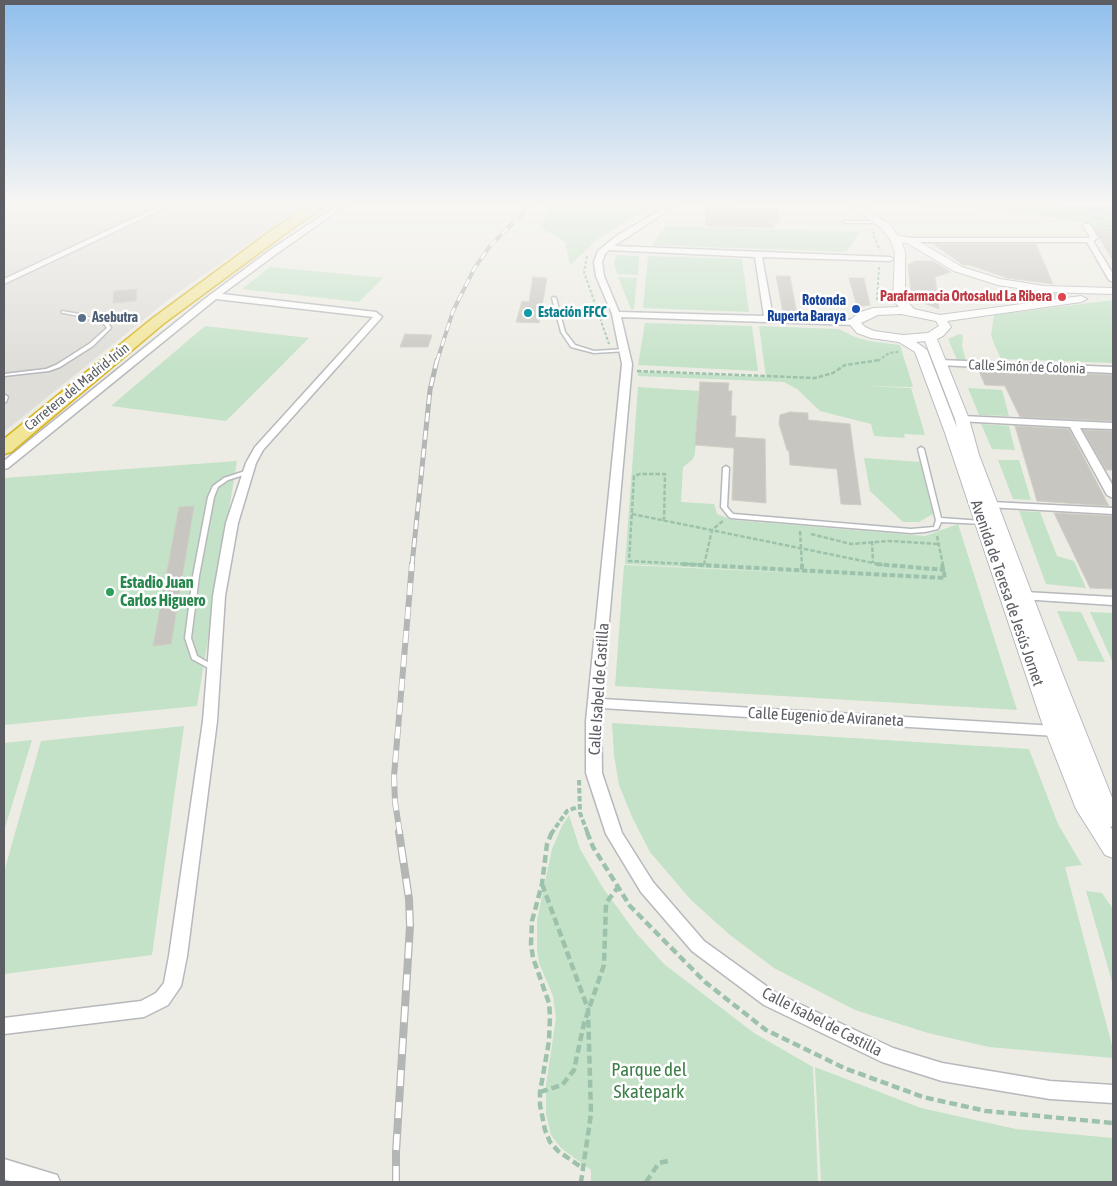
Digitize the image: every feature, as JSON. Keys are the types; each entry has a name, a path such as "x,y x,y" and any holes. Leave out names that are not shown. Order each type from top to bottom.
{"highway":[{"name":"Carretera del Madrid-Irún","path":"4,448 158,321 240,260"}],"street":[{"path":"4,282 50,260"},
{"path":"4,466 214,296 262,260"},
{"name":"Calle Isabel de Castilla","path":"599,260 598,267 616,314 621,355 594,721 594,773 614,834 647,887 698,946 770,999 889,1056 942,1072 1050,1090 1113,1094"},
{"path":"759,260 769,319"},
{"path":"884,307 890,260"},
{"path":"900,260 899,300 910,311"},
{"path":"942,260 951,266 980,277 1044,289 1113,292"},
{"path":"1101,260 1113,280"},
{"path":"616,314 854,322 865,314 884,307 910,311 940,319 972,313 1105,296 1113,292"},
{"path":"4,1026 144,1009 162,999 172,986 178,956 210,721 219,596 232,523 248,472 259,449 378,317 376,315 292,304 214,296"},
{"path":"854,322 862,330 904,345 939,333 945,327 940,319"},
{"name":"Avenida de Teresa de Jesús Jornet","path":"930,337 962,419 972,455 1053,675 1100,795 1113,819"},
{"name":"Avenida de Teresa de Jesús Jornet","path":"904,345 921,350 984,523 1056,731 1087,809 1113,849"},
{"name":"Calle Simón de Colonia","path":"940,364 1113,370"},
{"path":"962,419 1113,426"},
{"path":"1074,425 1113,495"},
{"path":"991,505 1113,511"},
{"path":"1025,596 1113,601"},
{"name":"Calle Eugenio de Aviraneta","path":"596,703 1056,731"},
{"path":"4,1169 50,1182"}],"lane":[{"path":"554,298 563,332 569,342 584,350 621,355"},
{"path":"64,312 79,315"},
{"path":"4,375 47,370 58,366 91,345 109,328 106,323 90,318"},
{"path":"4,395 6,397 4,402"},
{"path":"726,468 724,507 730,516 911,531 936,528 939,520 921,449"},
{"path":"214,669 194,657 188,638 196,576 211,497 216,486 226,479 248,472"},
{"path":"939,520 984,523"}],"path":[{"path":"584,260 584,272 621,355 636,371 815,378 853,363 878,361 904,345"},
{"path":"872,260 879,264 877,300 884,307"},
{"path":"664,521 665,474 640,474 634,476 629,561 945,578 936,528"},
{"path":"632,514 873,563 945,570"},
{"path":"704,565 712,530 730,516"},
{"path":"800,523 802,571"},
{"path":"871,528 873,563"},
{"path":"800,531 851,544 872,542 939,544"},
{"path":"579,772 580,813 593,847 630,906 706,982 766,1030 844,1068 923,1097 986,1111 1113,1123"},
{"path":"580,806 568,810 552,831 547,844 542,884 535,909 531,944 532,958 548,997 550,1016 549,1041 540,1092 542,1117 550,1142 558,1151 584,1169"},
{"path":"542,884 588,1009 591,1114 581,1182"},
{"path":"540,1092 562,1085 574,1070 588,1009 604,965 606,903 618,887"},
{"path":"646,1182 659,1163 668,1160"}],"shaded area":[{"path":"4,260 225,260 173,296 4,432"}],"green space":[{"path":"615,260 639,260 638,275 617,274"},
{"path":"648,260 742,260 749,312 643,308"},
{"path":"270,267 383,278 359,302 242,289"},
{"path":"618,277 637,278 634,309 631,309"},
{"path":"1113,300 1113,363 1001,359 991,335 994,315"},
{"path":"645,323 752,326 758,371 638,365"},
{"path":"205,326 309,338 226,421 111,406"},
{"path":"759,326 839,329 869,341 900,345 913,387 862,386 911,388 925,435 904,434 905,438 874,436 871,424 820,411 797,389 784,382 638,376 638,372 766,377"},
{"path":"959,334 963,335 962,346 966,361 957,360 948,339"},
{"path":"638,387 699,391 695,454 692,460 683,467 681,502 714,504 717,514 733,520 925,536 958,524 1017,710 615,686 624,565 825,574 625,564"},
{"path":"968,388 1002,390 1009,416 979,415"},
{"path":"981,424 1009,426 1015,450 992,449"},
{"path":"864,458 920,462 933,514 919,522 903,522 870,491"},
{"path":"998,460 1019,460 1031,500 1013,499"},
{"name":"Estadio Juan Carlos Higuero","path":"237,461 197,706 4,725 4,478"},
{"path":"1019,511 1040,512 1057,556 1074,561 1086,588 1046,584"},
{"path":"1057,611 1081,612 1105,662 1078,661"},
{"path":"1090,612 1113,613 1113,663"},
{"path":"612,723 1029,749 1058,824 1082,865 1065,867 1113,1049 1113,1058 989,1047 928,1033 855,1010 774,968 730,935 691,900 650,852 632,817 619,785 614,755"},
{"path":"184,726 152,955 4,974 4,872 41,741"},
{"path":"32,740 4,831 4,743"},
{"name":"Parque del Skatepark","path":"569,815 580,849 603,888 636,933 664,964 754,1033 813,1067 818,1182 591,1182 591,1170 561,1148 551,1135 546,1114 546,1085 556,1018 553,996 539,963 537,920 552,849"},
{"path":"1086,891 1102,893 1113,909 1113,985"},
{"path":"815,1067 921,1108 1016,1129 1113,1138 1113,1182 821,1182"}],"building":[{"path":"956,260 1043,260 1053,284 1007,278 969,265 963,265"},
{"path":"915,261 933,261 951,272 935,277 939,309 921,302 911,294 908,265"},
{"path":"776,276 790,276 797,314 783,313"},
{"path":"533,277 547,278 539,323 516,322 522,301 529,302"},
{"path":"849,278 864,278 870,305 857,307"},
{"path":"137,289 136,301 113,303 114,291"},
{"path":"1022,290 1057,294 1058,297 1031,301 1026,298"},
{"path":"405,334 432,335 428,347 400,347"},
{"path":"978,369 1113,375 1113,421 1020,417 1005,386 985,385"},
{"path":"700,382 729,383 728,391 732,391 731,416 736,416 735,437 765,439 766,503 732,500 734,448 695,445"},
{"path":"790,412 808,413 808,420 850,424 861,505 841,504 837,469 790,465 789,451 787,450 779,424 780,415"},
{"path":"1015,426 1069,429 1109,506 1037,501"},
{"path":"1083,430 1113,431 1113,470 1106,470"},
{"path":"194,506 171,644 153,646 179,507"},
{"path":"1054,513 1113,516 1113,589 1090,588"}],"railway":[{"path":"437,361 453,311 480,260"},
{"path":"412,565 430,390 437,360"},
{"path":"400,834 395,802 394,776 412,564"},
{"path":"396,1182 396,1152 410,926 409,899 399,832"}],"place":[{"name":"Parafarmacia Ortosalud La Ribera","path":"1062,297"},
{"name":"Rotonda Ruperta Baraya","path":"856,309"},
{"name":"Estación FFCC","path":"528,313"},
{"name":"Asebutra","path":"82,318"},
{"name":"Estadio Juan Carlos Higuero","path":"110,592"}]}
